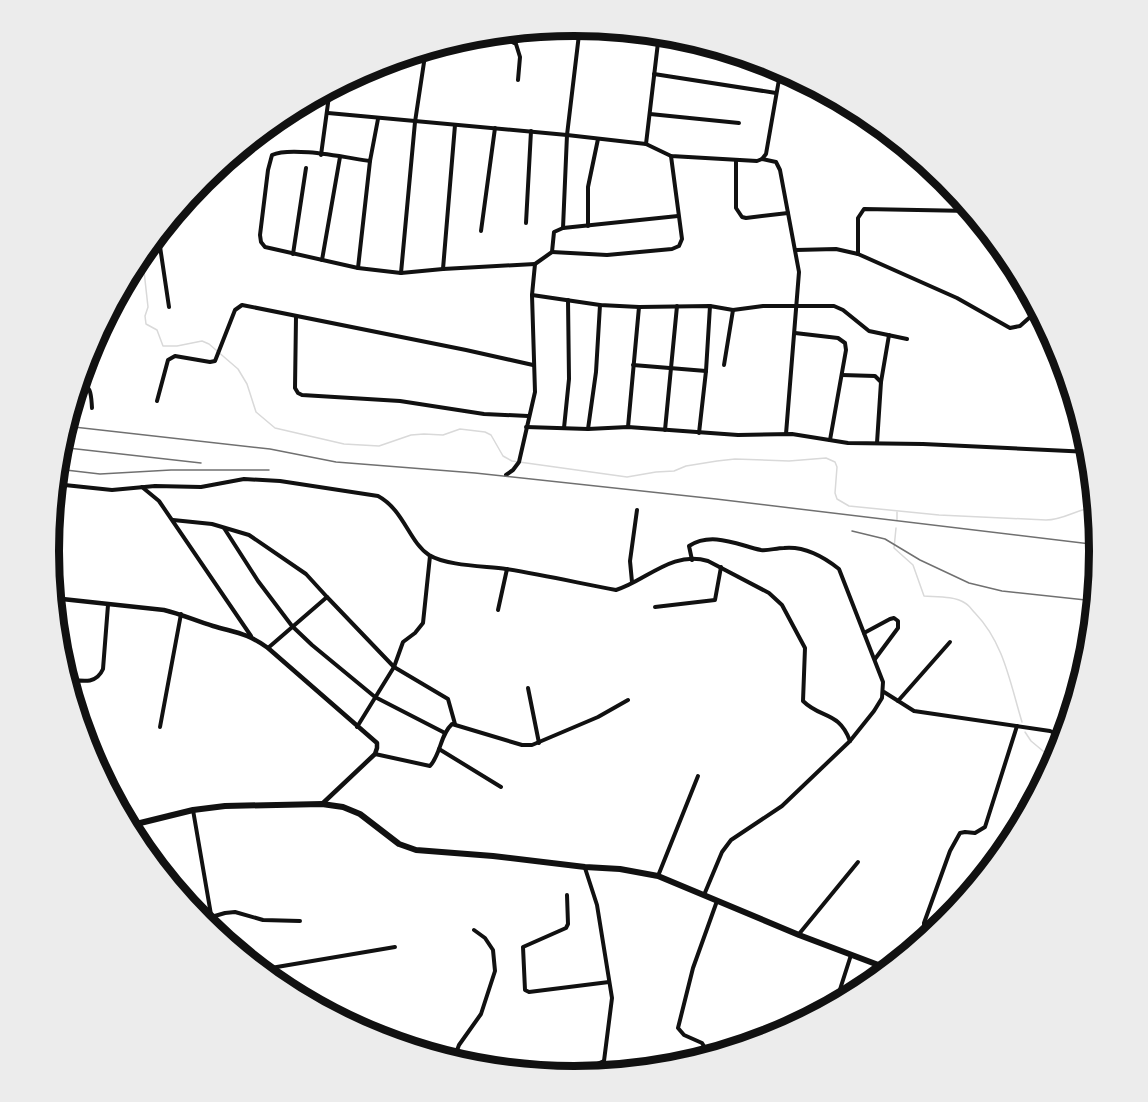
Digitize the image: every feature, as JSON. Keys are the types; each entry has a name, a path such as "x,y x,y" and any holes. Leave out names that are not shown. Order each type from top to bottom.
{"highway":[{"path":"138,824 193,810 225,806 321,804 351,809 399,844 416,850 620,869 658,876 799,935 880,966"}],"street":[{"path":"563,228 567,135 579,36"},
{"path":"508,40 516,44 520,57 518,80"},
{"path":"646,144 658,43"},
{"path":"401,273 415,122 425,58"},
{"path":"654,75 776,93"},
{"path":"762,159 766,154 779,79"},
{"path":"321,155 329,98"},
{"path":"328,113 646,144 671,156 747,162 762,159 773,161 778,165 799,272 786,434"},
{"path":"650,114 739,123"},
{"path":"357,268 370,161 378,119"},
{"path":"443,269 455,125"},
{"path":"481,231 495,128"},
{"path":"526,223 531,131"},
{"path":"588,226 588,187 598,139"},
{"path":"370,161 284,151 272,155 261,242 265,247 293,254 357,268 401,273 535,264 552,252 607,255 672,249 679,246 682,239 671,156"},
{"path":"322,260 340,157"},
{"path":"735,161 736,208 741,217 788,213"},
{"path":"293,254 306,168"},
{"path":"858,254 858,218 864,209 961,211"},
{"path":"552,252 554,232 563,228 678,216"},
{"path":"160,245 169,307"},
{"path":"796,250 836,249 858,254 957,297 1010,328 1020,326 1032,315"},
{"path":"506,475 519,462 535,392 532,295 535,264"},
{"path":"532,295 600,305 639,307 710,306 733,310 752,306 839,307 868,331 907,339"},
{"path":"564,428 569,379 568,300"},
{"path":"157,401 166,365 172,357 215,361 238,306 242,305 533,365"},
{"path":"588,429 596,372 600,305"},
{"path":"665,430 677,306"},
{"path":"699,434 710,306"},
{"path":"628,428 639,307"},
{"path":"724,364 733,310"},
{"path":"297,317 295,388 302,395 400,401 484,414 528,416"},
{"path":"795,333 842,340 845,344 846,350 830,440"},
{"path":"877,443 881,382 889,335"},
{"path":"633,365 706,371"},
{"path":"842,375 875,376 881,382"},
{"path":"86,384 91,391 92,408"},
{"path":"526,427 628,428 699,434 786,434 848,443 1079,451"},
{"path":"63,485 112,490 142,487 201,487 244,479 280,481 378,496 395,509 430,556 616,590 677,560 703,559 741,577 779,600 805,648 803,701 840,722 849,741"},
{"path":"142,487 159,501 173,520 251,636"},
{"path":"632,582 630,561 637,510"},
{"path":"173,520 200,522 249,535 306,574 394,668 448,699 455,724"},
{"path":"224,528 258,581 292,626 375,697 445,733"},
{"path":"692,560 689,546 719,540 762,550 791,548 819,556 839,569 875,660 884,692 879,705 849,741 782,806 731,840 722,852 704,895"},
{"path":"357,727 394,668 403,642 416,633 423,623 430,556"},
{"path":"655,607 682,606 715,600 721,567"},
{"path":"498,610 507,569"},
{"path":"268,648 327,597"},
{"path":"61,599 164,610 181,614 213,626 251,636 268,648 357,727 375,740 377,748 375,754 321,804"},
{"path":"76,680 86,681 100,677 103,669 108,605"},
{"path":"160,727 181,614"},
{"path":"864,633 890,619 894,618 898,621 898,628 875,660"},
{"path":"898,701 951,642"},
{"path":"528,688 539,743"},
{"path":"884,692 910,709 920,712 1056,733"},
{"path":"375,754 427,766 434,762 445,733 450,726 455,724 522,745 539,743 598,717 628,700"},
{"path":"924,928 950,851 960,834 975,833 985,827 1017,726"},
{"path":"440,749 501,787"},
{"path":"658,876 698,776"},
{"path":"193,810 212,917"},
{"path":"799,935 858,862"},
{"path":"585,867 597,905 612,1005 604,1065"},
{"path":"567,895 568,924 566,928 523,947 525,990 529,992 609,981"},
{"path":"705,1048 702,1043 684,1035 678,1028 693,969 717,900"},
{"path":"212,917 235,912 263,920 300,921"},
{"path":"456,1052 481,1014 495,971 493,950 485,938 474,930"},
{"path":"271,968 395,947"},
{"path":"838,992 851,955"},
{"path":"594,1065 604,1061"}],"waterway":[{"path":"144,269 148,307 145,316 146,324 157,330 163,346 202,341 209,344 238,369 247,384 256,412 275,428 344,444 379,446 411,435 443,435 460,429 485,432 491,435 503,456 512,461 627,477 674,471 686,466 735,459 789,461 826,458 835,462 837,467 835,493 837,499 849,506 939,515 1046,520 1087,509"},
{"path":"897,512 897,520"},
{"path":"896,528 894,548 913,565 924,596 945,597 961,601 969,606 993,637 1005,664 1022,722"},
{"path":"1025,732 1031,741 1047,754"}],"railway":[{"path":"75,427 270,449 336,462 475,473 716,499 1089,544"},
{"path":"70,448 201,463"},
{"path":"66,470 100,474 171,470 269,470"},
{"path":"852,531 885,539 920,560 969,583 1002,591 1087,600"}]}
